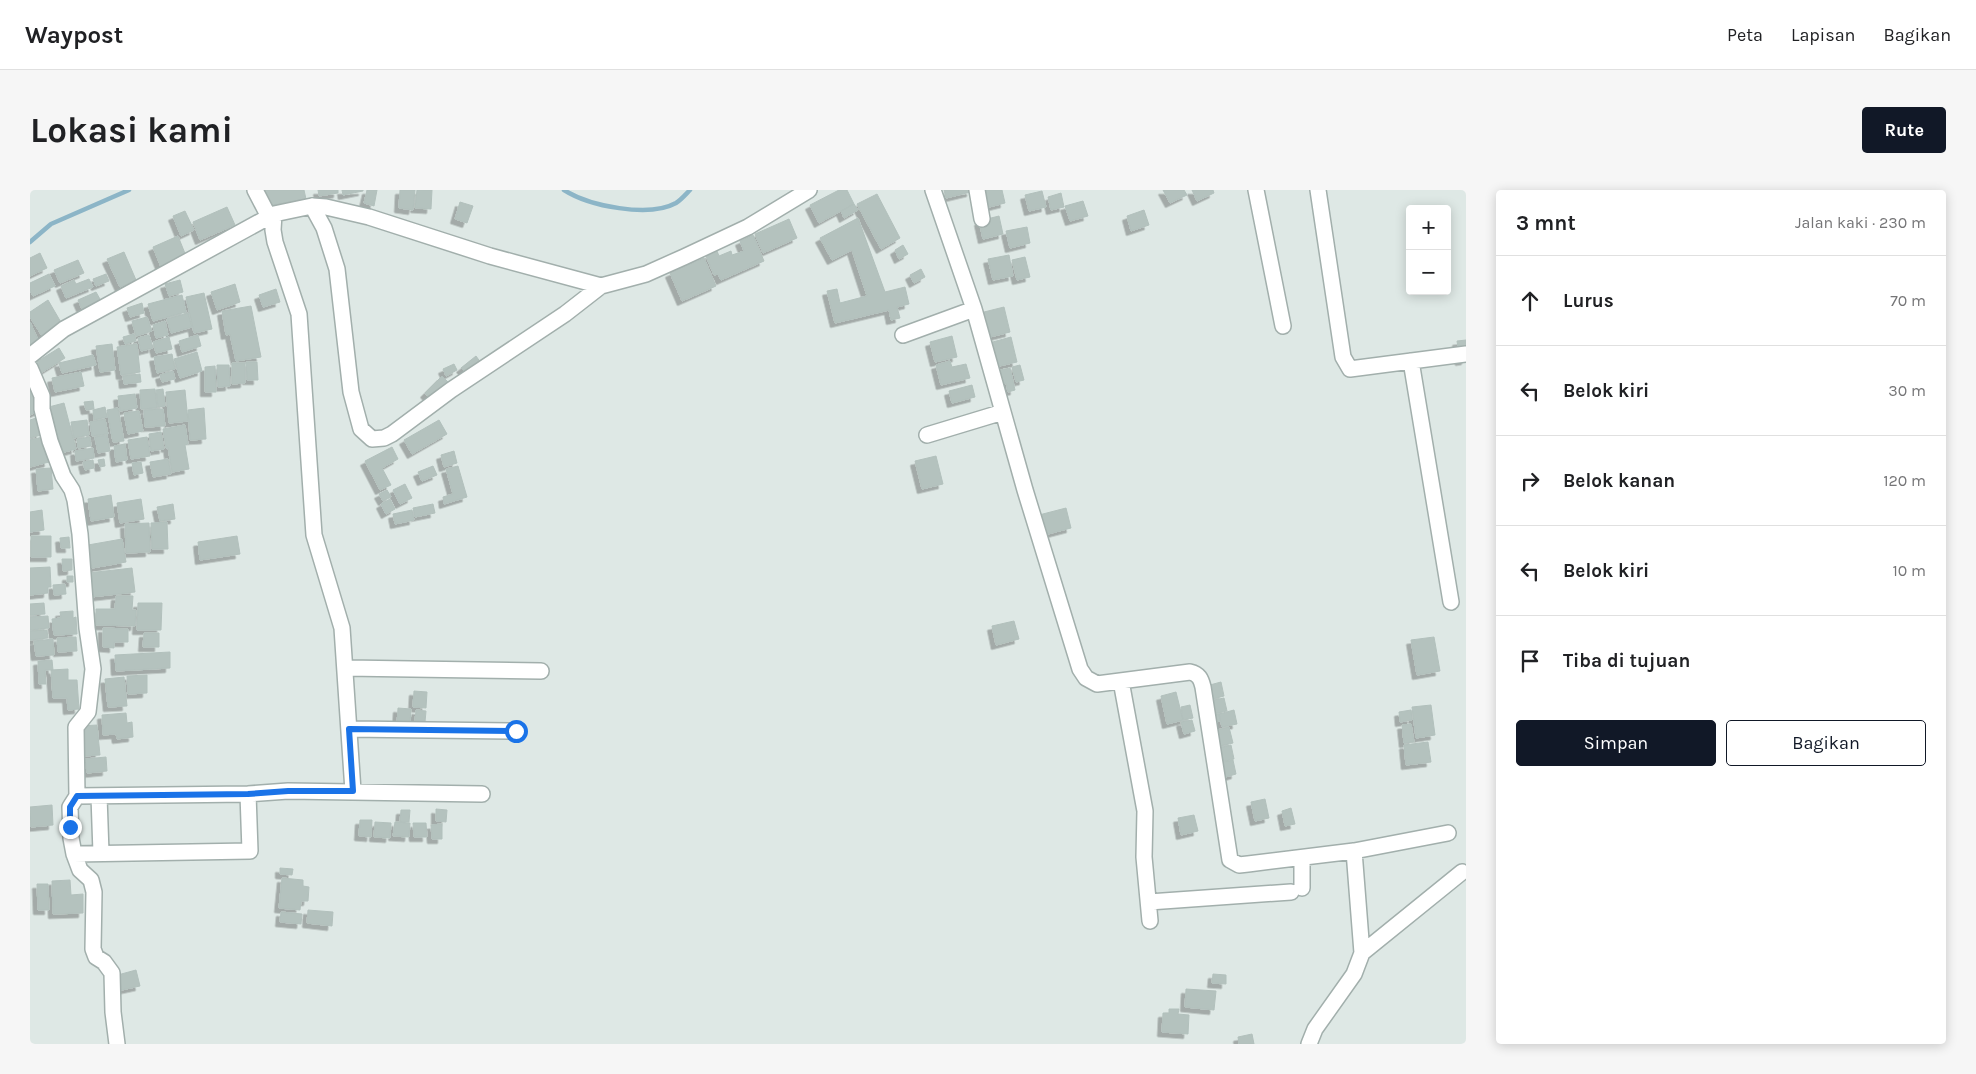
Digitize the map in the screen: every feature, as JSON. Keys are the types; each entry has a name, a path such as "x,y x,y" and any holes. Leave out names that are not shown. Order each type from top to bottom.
{"street":[{"path":"255,190 271,216 275,242 299,314 314,535 316,547 339,615 346,668 353,791"},
{"path":"312,206 324,228 337,270 351,392 361,429 372,438 384,438 451,390 565,314 600,286 646,274 684,257 748,227 809,190"},
{"path":"933,190 974,309 1024,490 1080,669 1090,682 1097,684 1190,672 1195,673 1199,677 1203,687 1230,860 1239,865 1302,858 1354,851 1448,833"},
{"path":"977,190 982,218"},
{"path":"1256,190 1283,326"},
{"path":"1318,190 1344,357 1350,369 1466,354"},
{"path":"30,356 64,329 271,216 312,206 326,206 369,217 490,256 600,286"},
{"path":"903,335 974,309"},
{"path":"1411,361 1451,602"},
{"path":"30,368 42,396 42,409 50,441 63,476 72,490 80,534 87,628 93,668 88,712 76,727 77,796 70,807 70,827 74,854 80,870 91,880 94,892 93,949 96,957 104,962 112,973 113,1012 117,1044"},
{"path":"927,435 1003,412"},
{"path":"346,668 541,672"},
{"path":"1121,681 1145,811 1144,857 1150,921"},
{"path":"349,729 516,731"},
{"path":"77,796 248,794 288,791 482,794"},
{"path":"74,854 250,857 248,794"},
{"path":"99,796 101,853"},
{"path":"1309,1044 1315,1029 1354,974 1362,953 1354,851"},
{"path":"1149,902 1296,890 1302,858"},
{"path":"1362,953 1462,872"}],"building":[{"path":"263,190 304,190 306,199 266,206"},
{"path":"318,190 338,190 338,193 319,196"},
{"path":"342,190 363,190 363,191 343,195"},
{"path":"367,190 377,190 374,206 364,203"},
{"path":"400,190 415,190 413,210 399,208"},
{"path":"417,190 432,190 431,209 415,208"},
{"path":"839,190 847,190 854,204 819,223 810,205"},
{"path":"944,190 971,190 971,192 946,198"},
{"path":"985,190 1002,190 1005,203 989,207"},
{"path":"1163,190 1184,190 1187,195 1170,203"},
{"path":"1192,190 1213,190 1214,193 1197,201"},
{"path":"1042,191 1046,207 1029,211 1025,195"},
{"path":"1061,193 1064,207 1051,210 1048,197"},
{"path":"877,194 900,238 881,249 857,204"},
{"path":"1083,201 1088,216 1070,221 1065,206"},
{"path":"460,202 473,206 467,223 455,219"},
{"path":"854,204 858,210 844,218 841,211"},
{"path":"227,207 235,225 200,240 193,222"},
{"path":"1144,210 1149,225 1131,231 1127,216"},
{"path":"185,211 194,230 181,236 173,216"},
{"path":"999,216 1003,234 983,239 979,221"},
{"path":"858,218 885,292 905,287 909,304 897,307 900,318 891,320 889,310 835,323 827,291 837,289 840,303 867,296 852,250 832,260 820,238"},
{"path":"789,219 797,238 763,253 755,234"},
{"path":"1027,227 1030,243 1010,248 1006,231"},
{"path":"753,235 764,261 721,280 718,274 714,275 706,256 717,251 719,256 731,251 732,255 744,251 740,241"},
{"path":"178,236 186,256 161,267 153,247"},
{"path":"903,245 908,254 899,259 895,250"},
{"path":"124,252 136,280 120,287 107,259"},
{"path":"40,253 47,268 30,276 30,258"},
{"path":"1009,255 1013,276 993,280 988,259"},
{"path":"1025,257 1030,277 1017,280 1012,260"},
{"path":"704,258 716,286 682,301 670,273"},
{"path":"78,260 84,273 60,283 54,270"},
{"path":"921,269 925,277 914,283 910,275"},
{"path":"49,274 55,286 33,296 30,290 30,283"},
{"path":"106,274 109,281 96,286 93,279"},
{"path":"89,279 93,287 66,298 61,286 74,280 76,284"},
{"path":"180,280 183,292 169,296 165,284"},
{"path":"235,284 240,302 217,310 211,292"},
{"path":"276,289 280,302 263,307 259,295"},
{"path":"96,292 101,301 82,309 78,300"},
{"path":"204,293 212,329 194,333 186,297"},
{"path":"182,295 186,312 153,321 148,304"},
{"path":"48,300 62,324 42,336 30,317 30,312"},
{"path":"142,303 144,313 130,317 127,308"},
{"path":"251,306 261,357 236,361 230,334 226,335 222,311"},
{"path":"1004,307 1010,332 986,338 980,313"},
{"path":"188,313 192,327 171,333 167,319"},
{"path":"147,317 152,331 136,336 132,321"},
{"path":"165,321 168,335 156,338 153,325"},
{"path":"30,322 39,342 30,347"},
{"path":"134,334 136,341 125,344 123,337"},
{"path":"149,335 153,348 141,351 138,338"},
{"path":"198,335 201,346 182,352 179,341"},
{"path":"952,336 957,357 935,362 930,342"},
{"path":"169,337 172,349 156,353 153,342"},
{"path":"1011,337 1017,362 995,367 989,343"},
{"path":"1466,340 1466,360 1460,361 1457,341"},
{"path":"112,344 115,370 100,372 96,346"},
{"path":"137,344 140,372 121,375 117,347"},
{"path":"59,348 65,358 36,376 30,366"},
{"path":"197,352 202,371 180,378 174,359"},
{"path":"172,354 175,369 157,373 154,357"},
{"path":"93,355 96,365 62,373 59,363"},
{"path":"476,356 481,363 467,374 461,368"},
{"path":"950,361 952,367 966,364 970,378 941,385 936,365"},
{"path":"246,362 257,362 258,380 247,380"},
{"path":"232,363 245,363 245,383 232,384"},
{"path":"454,364 457,370 446,376 443,369"},
{"path":"217,365 229,365 230,386 218,387"},
{"path":"1020,365 1024,380 1016,382 1012,367"},
{"path":"215,366 216,392 205,392 205,367"},
{"path":"1010,368 1015,390 1008,392 1006,383 998,385 995,371"},
{"path":"173,371 175,379 162,382 160,375"},
{"path":"81,372 84,386 55,392 52,378"},
{"path":"140,374 141,382 124,384 123,376"},
{"path":"442,376 449,383 431,400 425,393"},
{"path":"972,385 975,397 952,403 949,391"},
{"path":"30,386 41,410 30,415"},
{"path":"155,389 157,408 141,409 140,390"},
{"path":"163,389 165,406 158,407 156,390"},
{"path":"185,390 188,421 169,423 166,392"},
{"path":"135,394 137,408 120,411 118,396"},
{"path":"93,401 94,409 86,410 84,402"},
{"path":"64,403 76,449 57,454 45,408"},
{"path":"105,407 107,417 94,420 93,410"},
{"path":"118,408 124,441 113,442 107,410"},
{"path":"204,408 206,439 190,440 188,410"},
{"path":"163,409 165,426 145,427 144,410"},
{"path":"139,411 143,431 128,434 124,413"},
{"path":"36,418 41,435 30,438 30,420"},
{"path":"105,419 108,434 92,436 90,422"},
{"path":"87,420 89,435 74,438 71,422"},
{"path":"439,420 447,434 412,454 404,440"},
{"path":"185,425 188,444 185,445 189,469 172,472 163,429"},
{"path":"161,432 164,449 151,451 149,434"},
{"path":"107,435 110,451 98,453 95,437"},
{"path":"43,437 49,462 30,467 30,440"},
{"path":"90,437 91,446 78,448 77,439"},
{"path":"147,437 150,456 131,459 128,440"},
{"path":"125,444 127,460 116,462 114,446"},
{"path":"392,447 398,459 382,468 391,485 380,490 365,461"},
{"path":"93,448 94,458 76,461 75,451"},
{"path":"454,451 457,463 444,467 441,455"},
{"path":"936,456 943,484 922,489 915,461"},
{"path":"104,459 105,466 100,467 98,460"},
{"path":"168,459 171,474 153,477 150,462"},
{"path":"93,460 94,468 85,470 83,462"},
{"path":"141,462 143,473 134,475 132,463"},
{"path":"433,466 437,475 422,481 418,472"},
{"path":"458,466 467,497 444,504 443,497 453,494 446,469"},
{"path":"51,468 53,489 38,491 36,469"},
{"path":"405,484 412,498 400,504 393,490"},
{"path":"387,490 391,497 383,501 379,494"},
{"path":"111,495 114,517 91,521 88,499"},
{"path":"141,499 144,519 120,523 117,503"},
{"path":"390,499 395,509 386,514 381,504"},
{"path":"173,504 175,519 160,521 157,507"},
{"path":"433,504 435,513 415,517 413,508"},
{"path":"1066,508 1071,528 1044,535 1039,515"},
{"path":"42,510 44,530 30,532 30,512"},
{"path":"412,510 414,520 395,524 393,514"},
{"path":"167,522 168,549 152,549 151,523"},
{"path":"149,523 150,552 126,553 125,524"},
{"path":"31,536 51,536 51,557 31,557"},
{"path":"237,536 240,554 200,560 198,542"},
{"path":"69,537 70,548 61,548 60,538"},
{"path":"122,539 126,562 92,568 88,545"},
{"path":"62,559 72,559 72,570 63,571"},
{"path":"50,567 51,587 48,587 48,593 30,595 30,568"},
{"path":"132,568 135,592 91,597 88,573"},
{"path":"67,576 73,576 73,582 67,582"},
{"path":"65,584 66,594 54,595 53,585"},
{"path":"116,596 133,596 132,610 136,610 135,626 96,625 96,609 115,609"},
{"path":"44,603 45,614 30,615 30,604"},
{"path":"138,603 162,603 161,630 137,630"},
{"path":"73,611 73,618 76,617 77,634 54,635 52,619 61,618 60,612"},
{"path":"48,616 49,628 30,630 30,617"},
{"path":"1014,621 1019,639 996,645 992,626"},
{"path":"103,628 128,629 128,642 114,642 114,648 103,647"},
{"path":"47,630 48,638 30,640 30,631"},
{"path":"144,633 159,633 159,647 143,647"},
{"path":"76,637 77,651 58,652 57,638"},
{"path":"1434,637 1440,671 1417,675 1411,640"},
{"path":"53,639 54,655 36,656 34,641"},
{"path":"170,652 170,668 116,671 115,655"},
{"path":"52,660 53,670 45,670 46,684 39,684 38,661"},
{"path":"68,669 68,680 77,680 79,709 68,710 67,698 53,698 51,670"},
{"path":"147,675 147,693 128,694 127,676"},
{"path":"124,677 127,706 108,707 105,679"},
{"path":"1221,682 1224,696 1209,700 1206,686"},
{"path":"414,691 427,692 426,708 413,707"},
{"path":"1176,692 1183,720 1167,724 1161,696"},
{"path":"1224,698 1227,711 1212,714 1209,701"},
{"path":"1190,705 1193,718 1183,720 1181,707"},
{"path":"1431,705 1435,735 1416,738 1412,707"},
{"path":"398,708 411,709 410,725 397,725"},
{"path":"416,710 426,711 425,722 415,721"},
{"path":"1234,710 1237,724 1222,727 1219,714"},
{"path":"1411,710 1412,720 1400,722 1399,712"},
{"path":"126,713 127,723 132,722 133,737 117,739 116,734 103,735 102,715"},
{"path":"1219,714 1220,721 1210,724 1208,716"},
{"path":"1192,720 1195,731 1184,734 1181,722"},
{"path":"1411,724 1414,742 1404,743 1402,725"},
{"path":"97,725 100,755 83,756 80,726"},
{"path":"1229,727 1233,743 1216,747 1213,731"},
{"path":"1428,742 1431,762 1406,765 1404,745"},
{"path":"1231,745 1234,759 1217,763 1214,749"},
{"path":"106,757 107,771 87,773 85,759"},
{"path":"1233,760 1236,774 1219,779 1216,764"},
{"path":"1265,799 1269,818 1255,821 1251,802"},
{"path":"52,805 53,825 31,827 30,807"},
{"path":"1291,808 1295,824 1285,826 1282,811"},
{"path":"436,809 447,810 446,822 436,821"},
{"path":"401,810 410,810 409,822 400,822"},
{"path":"1194,815 1198,831 1181,835 1178,818"},
{"path":"360,820 372,820 371,837 359,836"},
{"path":"375,822 391,823 390,838 374,837"},
{"path":"395,822 410,823 409,837 393,836"},
{"path":"413,823 426,823 427,837 414,837"},
{"path":"442,824 442,839 432,839 431,825"},
{"path":"280,868 293,869 292,875 280,874"},
{"path":"282,878 303,880 303,886 309,887 308,901 301,901 300,910 279,908"},
{"path":"70,880 71,895 83,894 83,913 53,914 52,881"},
{"path":"37,884 48,884 49,910 38,910"},
{"path":"308,910 333,912 332,926 307,923"},
{"path":"281,912 302,914 301,924 280,922"},
{"path":"136,970 140,986 117,991 114,976"},
{"path":"1213,974 1226,975 1226,984 1212,983"},
{"path":"1186,989 1216,991 1214,1010 1185,1007"},
{"path":"1169,1009 1179,1009 1178,1014 1189,1015 1188,1034 1162,1032 1163,1013 1169,1013"},
{"path":"1252,1034 1254,1044 1239,1044 1238,1037"}],"waterway":[{"path":"30,242 51,224 129,190"},
{"path":"564,190 588,201 635,210 651,210 676,203 690,190"}],"route":[{"path":"70,827 70,807 77,796 353,791 349,729 516,731"}]}
